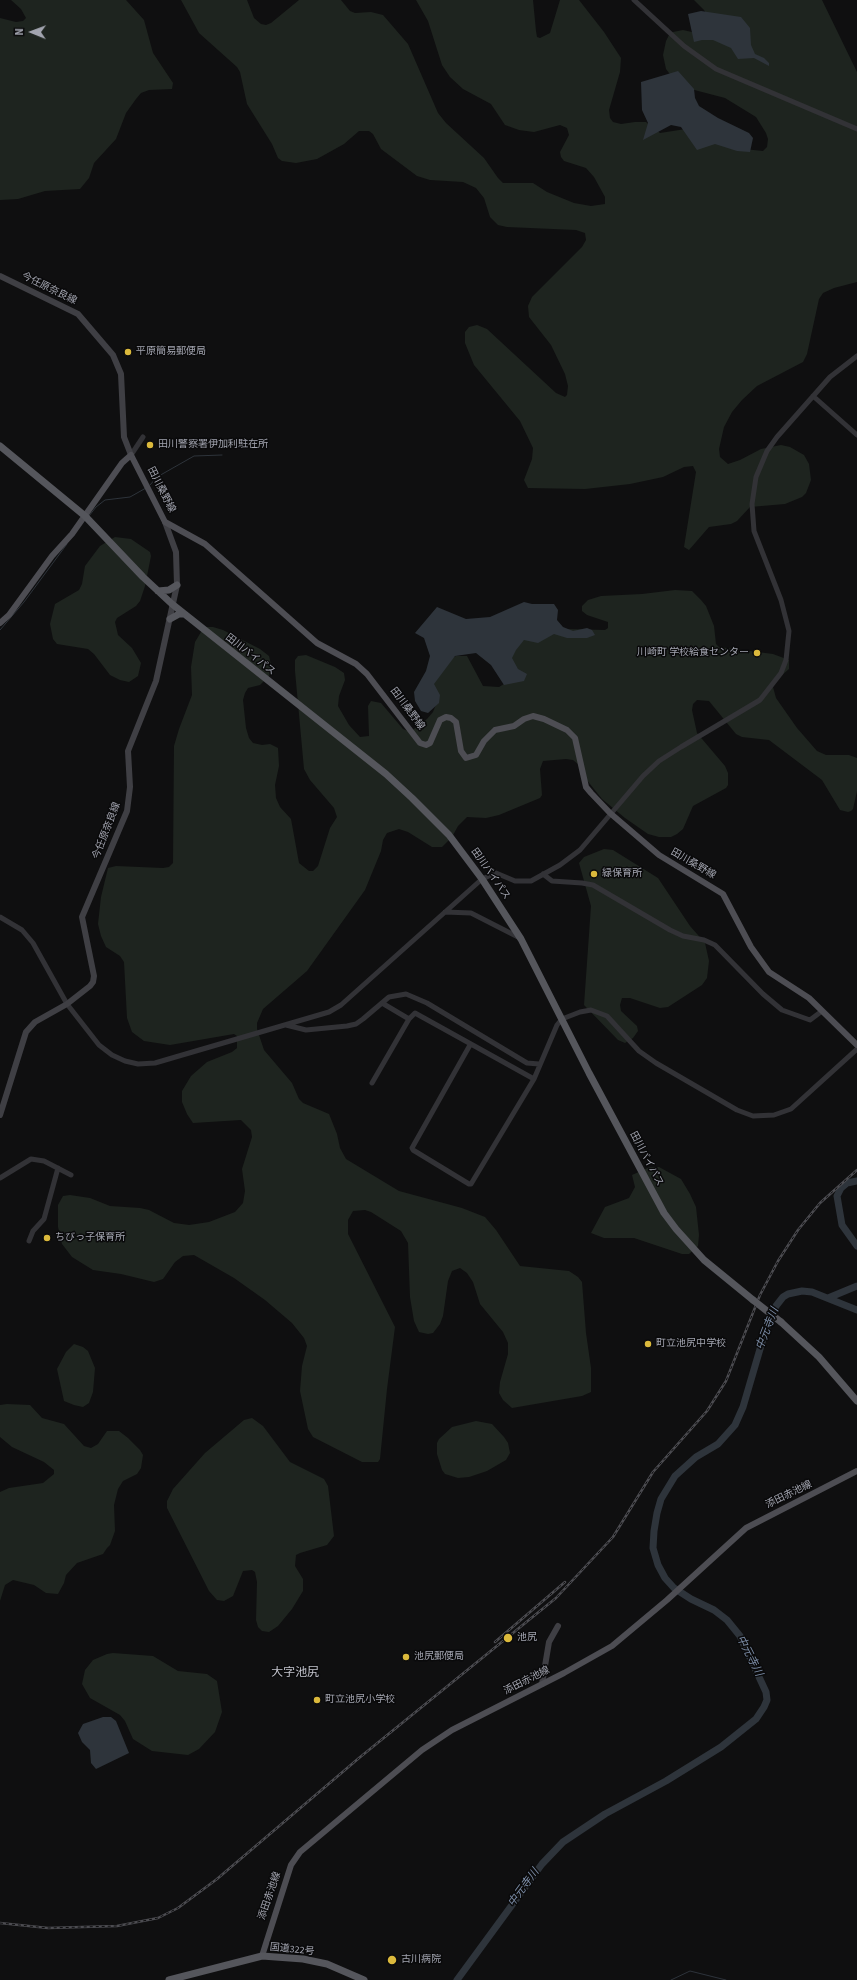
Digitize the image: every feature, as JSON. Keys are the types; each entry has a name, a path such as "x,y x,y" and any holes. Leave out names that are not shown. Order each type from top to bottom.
{"highway":[{"name":"田川バイパス","path":"0,446 85,516 172,604 386,774 449,835 482,879 521,939 664,1213 690,1245 721,1274 781,1322 819,1357 857,1401"},
{"path":"158,591 169,590 177,585"},
{"path":"170,619 179,614 184,614"},
{"name":"国道322号","path":"170,1980 185,1978 262,1956 303,1959 327,1964 364,1980"}],"main road":[{"name":"今任原奈良線","path":"0,276 78,314 113,355 121,374 124,437 131,455"},
{"path":"0,623 9,615 52,556 72,534 122,463 131,455"},
{"name":"田川桑野線","path":"131,455 165,522 205,544 317,643 356,664 367,674 420,743 426,745 430,743 440,720 446,717 451,718 456,722 461,751 466,758 476,755 484,740 495,730 514,726 524,719 533,716 544,719 567,730 575,738 586,788 610,814 659,855 723,894 751,947 769,972 809,998 857,1045"},
{"name":"今任原奈良線","path":"0,1115 26,1032 35,1022 67,1004 93,982 94,976 82,917 127,811 130,787 128,751 156,681 177,585 176,552 165,522"},
{"name":"添田赤池線","path":"262,1956 291,1865 300,1852 435,1740 612,1646 667,1600 746,1528 857,1470"},
{"path":"542,1684 549,1642 558,1626"}],"street":[{"path":"634,0 684,46 716,69 857,129"},
{"path":"0,917 22,930 33,943 67,1004 99,1045 112,1055 125,1061 138,1064 155,1063 329,1012 341,1005 482,879 496,873 515,881 525,882 543,874 573,857 659,761 760,700 781,673 788,644 788,625 781,600 754,531 752,511 753,491 756,477 767,451 777,437 830,377 857,356"},
{"path":"813,396 857,435"},
{"path":"131,455 143,437"},
{"path":"543,874 552,881 582,883 593,886 670,930 683,936 704,940 715,945 771,1002 782,1010 810,1020 822,1011"},
{"path":"444,912 471,912 521,939"},
{"path":"286,1025 306,1030 356,1024 389,997 397,994 415,997 527,1063 539,1064"},
{"path":"382,1003 409,1019"},
{"path":"470,1045 412,1148 466,1184 471,1184 534,1079 539,1064 543,1060 557,1025 562,1019 591,1010 600,1012 607,1016 639,1051 656,1063 737,1110 753,1116 774,1115 791,1109 857,1049"},
{"path":"372,1082 409,1019 415,1013 470,1045 534,1079"},
{"path":"0,1178 31,1160 40,1160 71,1175"},
{"path":"29,1241 33,1231 44,1219 58,1168"}],"shaded area":[{"path":"11,0 126,0 144,20 153,53 173,83 172,89 149,90 141,93 126,113 116,139 94,163 89,178 80,189 45,191 18,199 0,200 0,18 16,22 23,21 26,18 21,9"},
{"path":"181,0 247,0 254,18 261,24 266,25 271,23 299,0 341,0 350,11 355,13 371,12 383,15 408,44 438,113 446,123 484,158 503,183 533,183 547,192 574,203 591,206 605,204 605,197 594,177 586,168 564,161 561,157 560,152 569,135 567,128 560,125 534,132 519,130 505,125 491,104 463,89 450,77 442,65 428,21 416,0 533,0 537,37 540,38 550,33 560,0 579,0 604,32 621,58 620,72 609,110 610,118 613,122 621,124 646,122 660,133 692,128 744,149 763,151 767,147 768,139 756,117 725,98 683,87 672,77 666,69 663,55 666,41 669,35 673,32 683,30 696,33 711,22 704,10 694,0 822,0 857,72 857,282 834,288 823,293 819,299 807,354 803,362 757,386 742,400 732,412 724,427 719,449 720,457 728,464 740,460 761,449 781,445 790,447 804,455 809,464 811,480 806,493 802,497 785,504 750,507 737,521 731,524 709,527 689,550 684,547 696,472 693,466 684,467 663,477 630,484 585,489 528,488 524,480 532,459 533,448 520,421 474,365 465,343 465,332 469,327 477,325 487,329 556,393 565,397 567,395 568,386 565,374 551,345 529,317 528,306 532,297 582,247 586,240 585,233 576,230 507,227 498,225 490,217 484,198 476,188 463,182 430,180 417,176 381,149 373,134 369,131 359,131 344,144 317,159 296,163 282,161 278,158 272,144 247,104 240,72 237,67 199,33"},
{"path":"701,11 741,17 750,28 751,45 755,54 764,58 769,63 769,66 754,58 738,59 731,48 713,40 694,42 688,14"},
{"path":"678,71 694,89 695,98 699,106 718,118 749,133 753,138 750,152 737,151 715,144 697,150 681,127 671,125 643,140 648,123 642,110 641,82"},
{"path":"115,537 131,539 150,552 151,556 145,586 140,601 136,606 117,618 115,622 118,635 132,648 141,663 138,676 129,682 120,680 110,675 94,654 88,649 57,644 53,639 50,624 55,604 79,590 82,584 85,566 100,546"},
{"path":"675,590 692,591 706,606 714,626 716,644 719,647 773,654 789,660 789,669 774,682 773,687 776,698 797,728 817,751 826,755 849,755 857,758 857,791 853,809 848,812 840,810 822,780 769,740 742,737 736,734 709,701 697,700 693,704 692,710 697,733 725,766 728,773 728,785 726,788 693,806 683,829 677,834 671,837 659,837 648,834 625,818 602,799 586,779 579,765 573,760 566,759 543,761 540,769 542,795 540,798 499,815 486,818 467,817 458,826 452,837 442,847 432,847 408,832 399,829 387,833 383,840 381,851 365,890 307,971 263,1009 257,1023 257,1029 264,1050 292,1083 299,1099 303,1103 329,1114 337,1134 340,1148 346,1159 399,1191 462,1208 485,1217 496,1230 520,1266 569,1271 578,1277 582,1282 586,1333 591,1368 591,1392 582,1396 512,1408 503,1400 499,1393 500,1382 508,1354 508,1343 503,1332 480,1304 473,1282 467,1273 460,1268 452,1271 448,1281 443,1316 440,1324 433,1333 428,1334 419,1332 414,1321 410,1297 408,1243 401,1231 371,1212 365,1210 353,1211 348,1220 348,1234 395,1327 380,1459 378,1462 362,1462 313,1437 308,1429 300,1391 302,1366 307,1346 304,1338 292,1323 265,1300 234,1278 194,1255 183,1256 175,1262 163,1279 154,1282 121,1274 93,1270 72,1257 62,1244 58,1227 58,1205 63,1196 70,1195 90,1198 110,1206 149,1210 174,1223 189,1225 209,1222 235,1212 243,1203 245,1191 242,1169 252,1137 251,1130 241,1120 193,1123 182,1102 182,1091 191,1076 207,1062 232,1052 237,1048 237,1036 234,1034 170,1045 144,1041 132,1032 127,1018 124,962 120,956 106,947 98,924 101,897 108,868 116,866 163,868 169,867 173,863 174,746 192,695 191,667 195,642 206,627 213,627 223,630 260,649 269,656 271,665 270,675 260,685 248,688 245,693 243,700 246,728 249,738 253,743 262,745 270,744 278,748 279,766 275,785 276,798 280,807 291,819 299,863 309,871 313,871 318,866 330,828 337,817 334,808 310,780 304,769 295,671 295,660 298,656 306,655 335,667 344,673 345,680 339,696 338,706 349,725 360,737 369,736 368,706 371,701 381,703 403,729 410,732 427,719 433,712 437,702 432,682 437,664 456,656 467,656 483,686 499,687 504,684 503,673 520,641 567,629 605,630 608,628 608,622 587,615 582,611 582,606 588,600 601,596 642,594"},
{"path":"524,602 532,604 554,604 558,610 557,620 563,627 573,631 587,628 592,630 595,635 587,638 567,638 554,634 538,643 524,640 512,658 518,669 527,674 524,681 504,685 491,665 476,653 455,656 434,684 440,695 439,703 428,713 421,711 415,701 414,692 426,671 430,656 424,638 415,633 437,607 466,619 490,617"},
{"path":"604,849 613,850 658,878 690,926 705,943 709,961 707,978 702,985 668,1007 660,1008 630,998 622,998 620,1005 621,1011 637,1026 638,1031 633,1038 625,1043 618,1040 584,1005 591,906 579,863 584,857"},
{"path":"650,1167 659,1167 681,1179 696,1207 699,1235 698,1246 689,1254 682,1254 634,1238 604,1238 591,1233 605,1207 629,1198 635,1187 632,1175"},
{"path":"74,1344 83,1347 88,1351 95,1368 93,1392 89,1403 83,1407 64,1401 57,1369 66,1352"},
{"path":"0,1405 30,1405 42,1418 64,1424 84,1446 91,1448 98,1444 107,1431 119,1431 140,1450 143,1455 141,1468 137,1474 123,1481 118,1489 114,1505 115,1531 110,1545 103,1554 77,1563 66,1575 64,1583 58,1594 46,1593 34,1585 13,1580 5,1585 0,1601 0,1492 9,1488 43,1483 54,1474 54,1470 44,1462 12,1447 0,1437"},
{"path":"252,1418 263,1426 290,1462 324,1479 328,1486 334,1536 327,1545 296,1555 295,1566 303,1579 303,1591 292,1609 278,1626 269,1632 262,1631 258,1627 256,1620 257,1582 255,1572 252,1570 243,1571 233,1596 224,1601 217,1600 209,1591 167,1508 167,1501 173,1489 205,1453 244,1420"},
{"path":"476,1421 492,1424 504,1437 508,1443 510,1453 506,1460 487,1471 469,1477 458,1478 445,1474 442,1470 437,1454 437,1443 439,1439 452,1427"},
{"path":"113,1653 153,1656 178,1671 207,1674 217,1681 222,1712 215,1732 199,1749 188,1755 152,1751 133,1739 125,1721 120,1715 90,1698 82,1684 85,1670 93,1660"},
{"path":"103,1717 111,1717 116,1721 129,1753 96,1769 91,1763 90,1750 82,1742 78,1733 83,1724"}],"waterway":[{"path":"150,485 157,477 194,456 222,455"},
{"path":"89,516 96,507 105,500 130,497 146,488"},
{"path":"0,630 24,602 67,544"},
{"path":"857,1181 847,1183 841,1188 837,1196 842,1225 857,1246"},
{"path":"828,1298 857,1286"},
{"name":"中元寺川","path":"457,1980 542,1864 563,1842 605,1814 666,1781 721,1747 756,1719 764,1707 767,1700 766,1692 740,1636 727,1620 714,1610 691,1599 674,1588 665,1578 658,1565 653,1548 657,1513 661,1499 675,1476 696,1457 718,1444 735,1425 743,1407 765,1332 776,1306 783,1297 788,1294 802,1291 812,1292 857,1310"},
{"path":"671,1980 690,1971 726,1980"}],"railway":[{"path":"0,1923 48,1928 117,1926 158,1918 178,1908 217,1879 359,1758 556,1598 613,1537 653,1472 707,1411 726,1381 760,1295 778,1261 798,1230 820,1203 857,1170"},
{"path":"495,1642 565,1582"}],"place":[{"name":"平原簡易郵便局","path":"128,352"},
{"name":"田川警察署伊加利駐在所","path":"150,445"},
{"name":"川崎町 学校給食センター","path":"757,653"},
{"name":"緑保育所","path":"594,874"},
{"name":"ちびっ子保育所","path":"47,1238"},
{"name":"町立池尻中学校","path":"648,1344"},
{"name":"池尻","path":"508,1638"},
{"name":"池尻郵便局","path":"406,1657"},
{"name":"町立池尻小学校","path":"317,1700"},
{"name":"古川病院","path":"392,1960"}],"district":[{"name":"大字池尻","path":"295,1673"}]}
